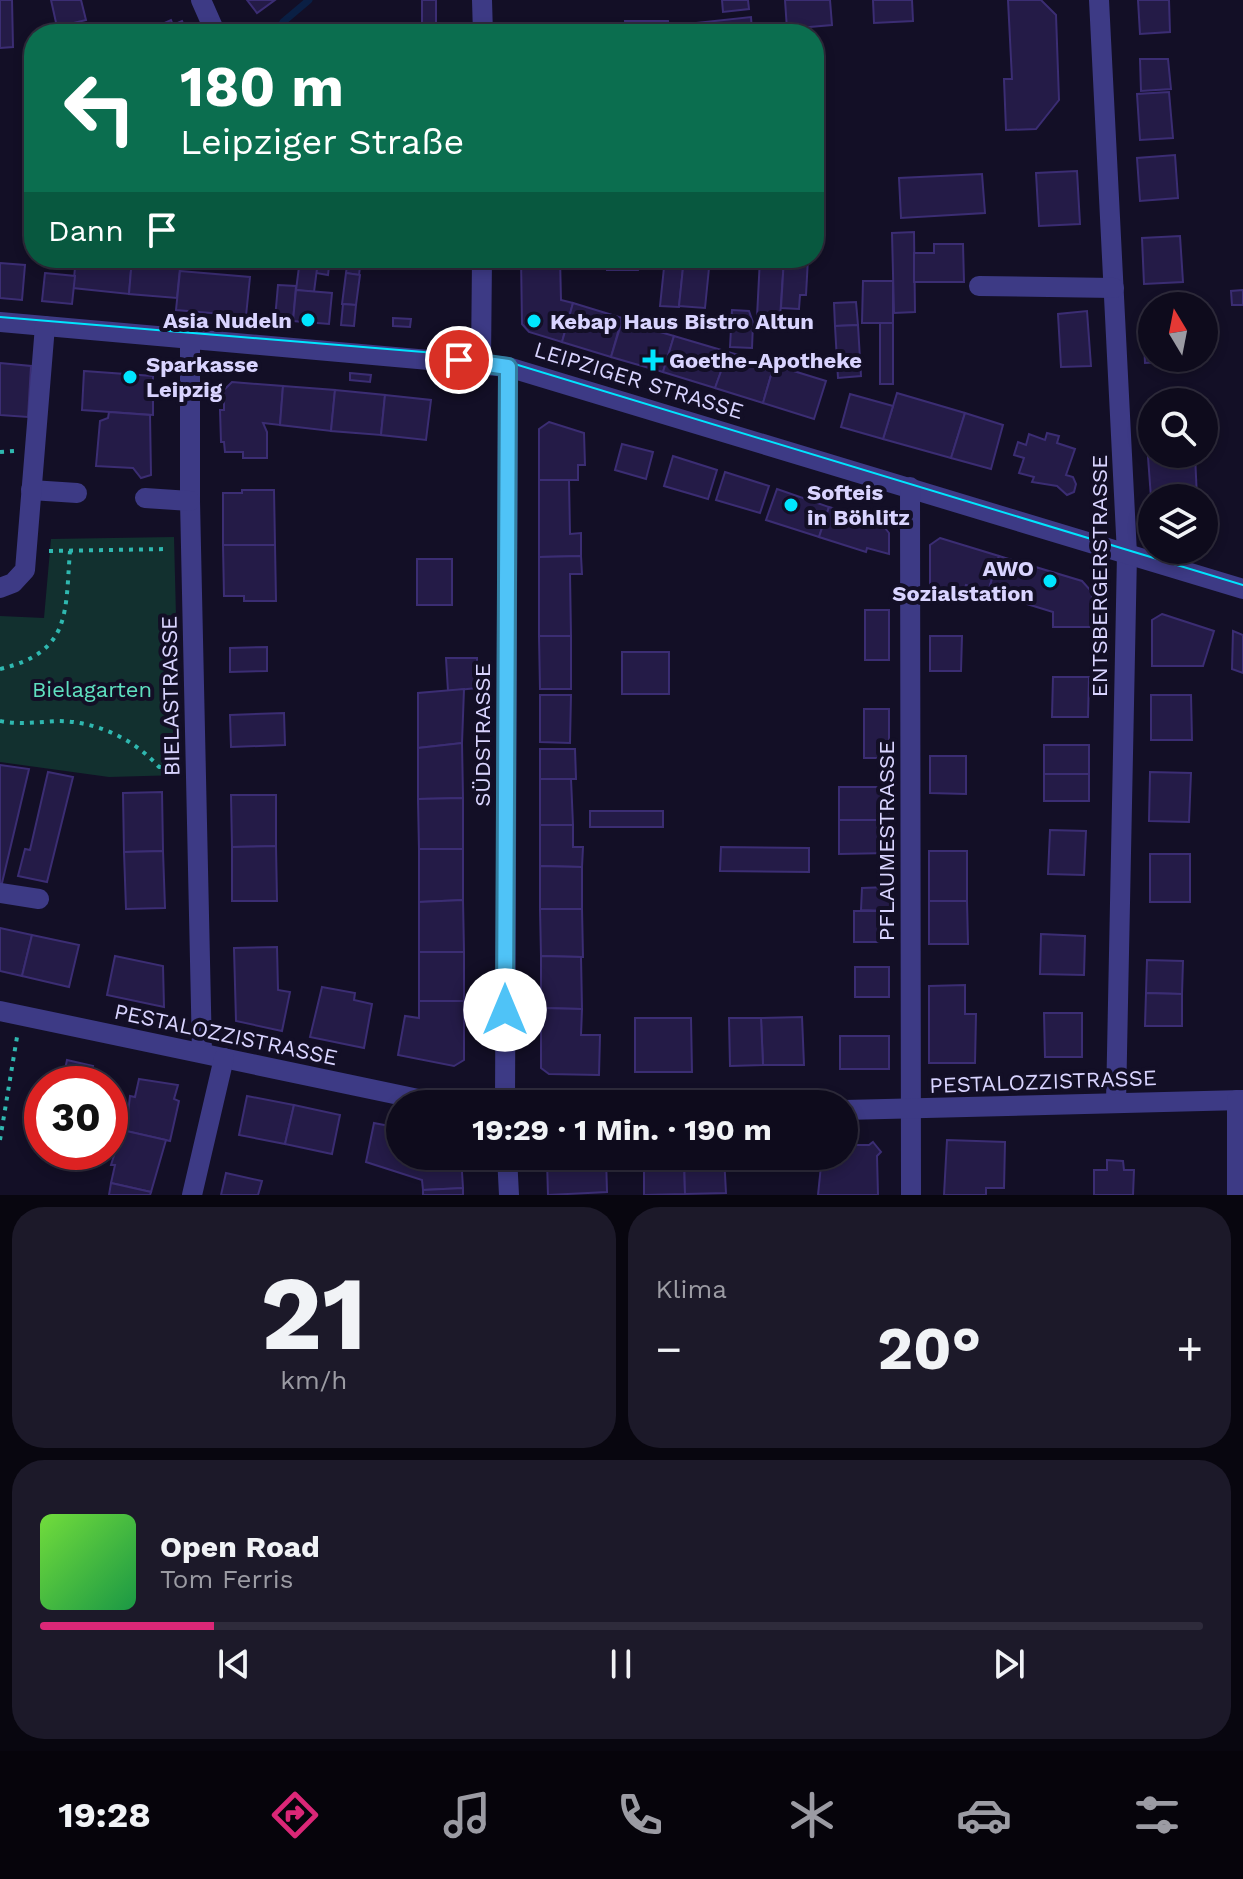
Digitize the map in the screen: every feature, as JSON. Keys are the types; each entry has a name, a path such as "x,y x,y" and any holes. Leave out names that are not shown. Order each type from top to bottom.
{"street":[{"path":"201,0 212,24"},
{"path":"482,0 483,24"},
{"name":"ENTSBERGERSTRASSE","path":"1099,0 1127,554 1116,1103"},
{"path":"481,362 482,268"},
{"path":"979,286 1114,288"},
{"name":"LEIPZIGER STRASSE","path":"0,322 481,362 508,367 1243,589"},
{"path":"0,588 13,583 25,570 45,326"},
{"name":"BIELASTRASSE","path":"190,338 190,501 202,1053"},
{"name":"SÜDSTRASSE","path":"505,1090 508,367"},
{"name":"PFLAUMESTRASSE","path":"910,487 911,1195"},
{"path":"31,490 77,493"},
{"path":"145,498 190,501"},
{"path":"0,893 39,899"},
{"name":"PESTALOZZISTRASSE","path":"0,1011 386,1092"},
{"path":"192,1195 224,1058"},
{"path":"1237,1195 1240,1100"},
{"name":"PESTALOZZISTRASSE","path":"858,1110 1240,1100"},
{"path":"508,1170 509,1195"}],"path":[{"path":"26,552 191,549"},
{"path":"0,669 24,663 51,641 64,623 70,551"},
{"path":"0,721 14,724 61,721 94,728 124,737 144,750 159,767 195,769"},
{"path":"0,1140 21,1015"}],"green space":[{"name":"Bielagarten","path":"174,537 180,775 109,777 0,762 0,616 44,618 51,539"}],"building":[{"path":"0,0 12,0 13,47 0,48"},
{"path":"51,0 81,0 86,20 56,24"},
{"path":"247,0 275,0 257,13"},
{"path":"422,0 436,0 436,24 422,24"},
{"path":"722,0 748,0 749,9 723,12"},
{"path":"785,0 830,0 832,25 787,24"},
{"path":"873,0 912,0 913,21 874,23"},
{"path":"1008,0 1041,0 1056,15 1059,100 1036,129 1006,130 1004,79 1012,79"},
{"path":"1138,0 1169,0 1170,32 1140,34"},
{"path":"751,17 752,24 687,24"},
{"path":"625,21 668,21 668,24 625,24"},
{"path":"1140,59 1168,59 1171,89 1141,91"},
{"path":"1169,92 1173,138 1140,140 1137,94"},
{"path":"1175,155 1178,198 1140,201 1137,158"},
{"path":"1077,171 1080,224 1039,226 1036,173"},
{"path":"982,174 985,213 901,218 899,178"},
{"path":"914,232 915,312 894,313 892,233"},
{"path":"1180,236 1183,282 1144,284 1142,238"},
{"path":"934,244 963,244 964,282 914,282 914,253 934,253"},
{"path":"0,263 24,265 22,300 0,298"},
{"path":"75,268 131,268 129,294 73,288"},
{"path":"131,268 180,268 177,298 129,294"},
{"path":"299,268 317,268 314,292 296,290"},
{"path":"317,268 329,268 328,275 316,273"},
{"path":"347,268 360,268 359,275 346,273"},
{"path":"521,268 560,268 561,300 573,303 562,342 529,332 522,324"},
{"path":"607,268 638,268 638,270"},
{"path":"664,268 683,268 679,307 660,306"},
{"path":"683,268 709,268 705,308 679,306"},
{"path":"759,268 783,268 780,318 757,317"},
{"path":"783,268 807,268 806,295 800,295 799,309 781,308"},
{"path":"180,271 250,277 246,316 176,310"},
{"path":"45,273 75,276 72,304 42,301"},
{"path":"346,273 360,275 356,305 342,304"},
{"path":"863,281 893,281 893,323 862,323"},
{"path":"278,285 296,286 293,321 275,319"},
{"path":"296,290 332,293 329,324 293,321"},
{"path":"1243,290 1243,305 1232,305 1231,291"},
{"path":"856,302 858,325 835,326 834,303"},
{"path":"573,303 622,318 611,357 562,342"},
{"path":"343,304 356,305 354,326 341,325"},
{"path":"732,310 749,311 753,323 752,348 730,347"},
{"path":"1087,311 1091,366 1061,367 1058,314"},
{"path":"393,318 411,319 410,327 393,326"},
{"path":"622,321 674,336 663,372 611,357"},
{"path":"880,323 893,323 893,384 880,384"},
{"path":"858,325 861,376 838,378 835,326"},
{"path":"674,336 728,352 715,388 663,372"},
{"path":"728,352 774,365 763,403 715,388"},
{"path":"0,363 31,366 28,417 0,415"},
{"path":"774,365 826,381 814,419 763,403"},
{"path":"84,371 153,376 153,415 82,410"},
{"path":"350,373 371,375 370,382 350,380"},
{"path":"232,382 283,386 280,425 263,423 267,432 267,458 243,458 243,452 225,452 224,442 221,442 220,410 224,410 224,390"},
{"path":"283,386 335,390 331,431 280,425"},
{"path":"335,390 385,395 381,435 331,431"},
{"path":"897,393 965,413 951,458 883,439"},
{"path":"850,394 893,406 883,439 841,427"},
{"path":"385,395 431,400 426,440 381,435"},
{"path":"109,412 150,415 151,475 141,478 133,468 96,466 100,421 108,418"},
{"path":"965,413 1003,425 991,469 951,458"},
{"path":"549,422 584,433 585,465 578,465 578,480 539,480 539,429"},
{"path":"1047,433 1059,436 1057,443 1075,449 1066,475 1073,477 1076,484 1074,492 1067,495 1057,486 1032,482 1034,477 1019,473 1024,458 1014,455 1018,442 1026,445 1029,434 1045,440"},
{"path":"622,444 653,452 646,479 615,470"},
{"path":"673,456 717,470 708,499 664,486"},
{"path":"1149,468 1196,468 1196,484 1150,484"},
{"path":"725,472 769,486 760,513 716,500"},
{"path":"539,480 569,480 570,534 581,533 581,556 539,557"},
{"path":"777,489 829,507 819,537 766,520"},
{"path":"242,490 274,490 275,545 223,545 223,493 242,493"},
{"path":"829,507 881,523 889,533 889,554 867,548 866,552 819,537"},
{"path":"940,538 999,556 988,592 966,585 963,593 930,593 930,545"},
{"path":"223,545 275,545 276,601 244,601 244,596 224,596"},
{"path":"581,556 582,574 570,574 571,636 539,636 539,557"},
{"path":"999,556 1082,581 1092,592 1091,627 1053,627 1053,612 988,592"},
{"path":"417,559 452,559 452,605 417,605"},
{"path":"865,610 889,610 889,660 865,660"},
{"path":"1162,614 1214,631 1203,666 1152,666 1152,620"},
{"path":"1233,631 1243,635 1243,673 1232,669"},
{"path":"539,636 571,636 571,689 540,689"},
{"path":"930,636 962,636 961,671 930,671"},
{"path":"267,647 267,671 230,672 230,648"},
{"path":"622,652 669,652 669,694 622,694"},
{"path":"446,658 477,658 477,688 448,691"},
{"path":"1053,677 1089,677 1088,717 1052,717"},
{"path":"464,689 462,743 418,748 418,693"},
{"path":"540,695 571,695 570,743 540,742"},
{"path":"1151,695 1191,695 1192,740 1151,740"},
{"path":"864,709 889,709 889,758 864,758"},
{"path":"284,713 285,745 231,747 230,715"},
{"path":"462,743 463,798 418,799 418,748"},
{"path":"1044,745 1089,745 1089,774 1044,774"},
{"path":"540,749 575,749 576,779 540,779"},
{"path":"930,756 966,756 966,794 930,793"},
{"path":"0,765 29,769 2,883 0,883"},
{"path":"48,772 73,777 47,882 18,876 25,849 30,850"},
{"path":"1150,772 1191,773 1189,822 1149,821"},
{"path":"1044,774 1089,774 1089,801 1044,801"},
{"path":"540,779 571,779 573,825 540,825"},
{"path":"839,787 889,787 889,820 839,820"},
{"path":"162,792 163,851 124,852 123,793"},
{"path":"231,795 276,795 276,846 232,847"},
{"path":"463,798 463,849 419,849 418,799"},
{"path":"590,811 663,811 663,827 590,827"},
{"path":"839,820 889,820 889,853 839,854"},
{"path":"540,825 573,825 573,847 583,847 582,867 540,866"},
{"path":"1050,830 1086,831 1084,875 1048,874"},
{"path":"276,846 277,901 232,901 232,847"},
{"path":"721,847 809,848 809,872 720,871"},
{"path":"419,849 463,849 463,900 419,902"},
{"path":"163,851 165,908 126,909 124,852"},
{"path":"929,851 967,851 967,901 929,901"},
{"path":"1150,854 1190,854 1190,902 1150,902"},
{"path":"540,866 582,867 582,909 540,909"},
{"path":"889,887 889,911 861,910 862,888"},
{"path":"463,900 464,952 419,952 419,902"},
{"path":"929,901 967,901 968,944 929,944"},
{"path":"540,909 582,909 583,957 541,956"},
{"path":"854,911 889,911 889,942 854,942"},
{"path":"0,928 32,935 22,976 0,971"},
{"path":"1041,934 1085,936 1084,975 1040,974"},
{"path":"32,935 79,945 69,987 22,976"},
{"path":"277,947 278,990 290,992 282,1031 236,1021 234,948"},
{"path":"419,952 464,952 464,1001 419,1001"},
{"path":"115,956 163,966 164,1007 107,995"},
{"path":"541,956 581,957 582,1009 541,1008"},
{"path":"1147,960 1183,961 1182,994 1146,993"},
{"path":"855,967 889,967 889,997 855,997"},
{"path":"965,985 965,1014 976,1014 975,1063 929,1063 929,986"},
{"path":"322,987 355,993 354,1000 372,1004 364,1048 310,1037"},
{"path":"1146,993 1182,994 1182,1026 1145,1026"},
{"path":"419,1001 464,1001 464,1060 454,1066 398,1055 405,1016 419,1018"},
{"path":"541,1008 582,1009 581,1035 600,1035 599,1075 549,1074 541,1068"},
{"path":"1044,1013 1082,1013 1082,1057 1045,1057"},
{"path":"802,1017 804,1065 763,1065 761,1018"},
{"path":"635,1018 691,1018 692,1072 635,1072"},
{"path":"729,1018 761,1018 763,1065 730,1066"},
{"path":"840,1036 889,1036 889,1069 840,1069"},
{"path":"67,1060 93,1066 66,1066"},
{"path":"139,1079 178,1085 174,1099 179,1101 170,1141 128,1131 130,1096 135,1097"},
{"path":"247,1096 294,1105 285,1144 239,1135"},
{"path":"294,1105 340,1115 332,1154 285,1144"},
{"path":"374,1123 386,1125 386,1168 366,1162"},
{"path":"128,1131 166,1140 151,1192 111,1183 114,1170 128,1170"},
{"path":"947,1140 1005,1142 1004,1188 986,1188 986,1195 944,1195"},
{"path":"873,1142 881,1152 877,1156 878,1195 818,1195 821,1170 858,1170 858,1145"},
{"path":"1107,1160 1123,1161 1124,1170 1134,1170 1133,1195 1094,1195 1094,1170 1107,1170"},
{"path":"391,1170 462,1170 463,1188 423,1190 422,1180"},
{"path":"547,1170 606,1170 607,1192 548,1195"},
{"path":"644,1170 684,1170 685,1194 644,1195"},
{"path":"684,1170 725,1170 726,1193 685,1194"},
{"path":"752,1170 799,1170 799,1171"},
{"path":"226,1173 262,1181 258,1195 221,1195"},
{"path":"111,1183 151,1192 150,1195 109,1195"},
{"path":"463,1188 463,1195 423,1195 423,1190"}],"waterway":[{"path":"282,24 309,0"}],"tram line":[{"path":"0,317 460,355 508,362 1243,585"}],"place":[{"name":"Asia Nudeln","path":"308,320"},
{"name":"Kebap Haus Bistro Altun","path":"534,321"},
{"name":"Goethe-Apotheke","path":"653,360"},
{"name":"Sparkasse Leipzig","path":"130,377"},
{"name":"Softeis in Böhlitz","path":"791,505"},
{"name":"AWO Sozialstation","path":"1050,581"}],"route":[{"path":"459,360 508,367 505,1010"}]}
